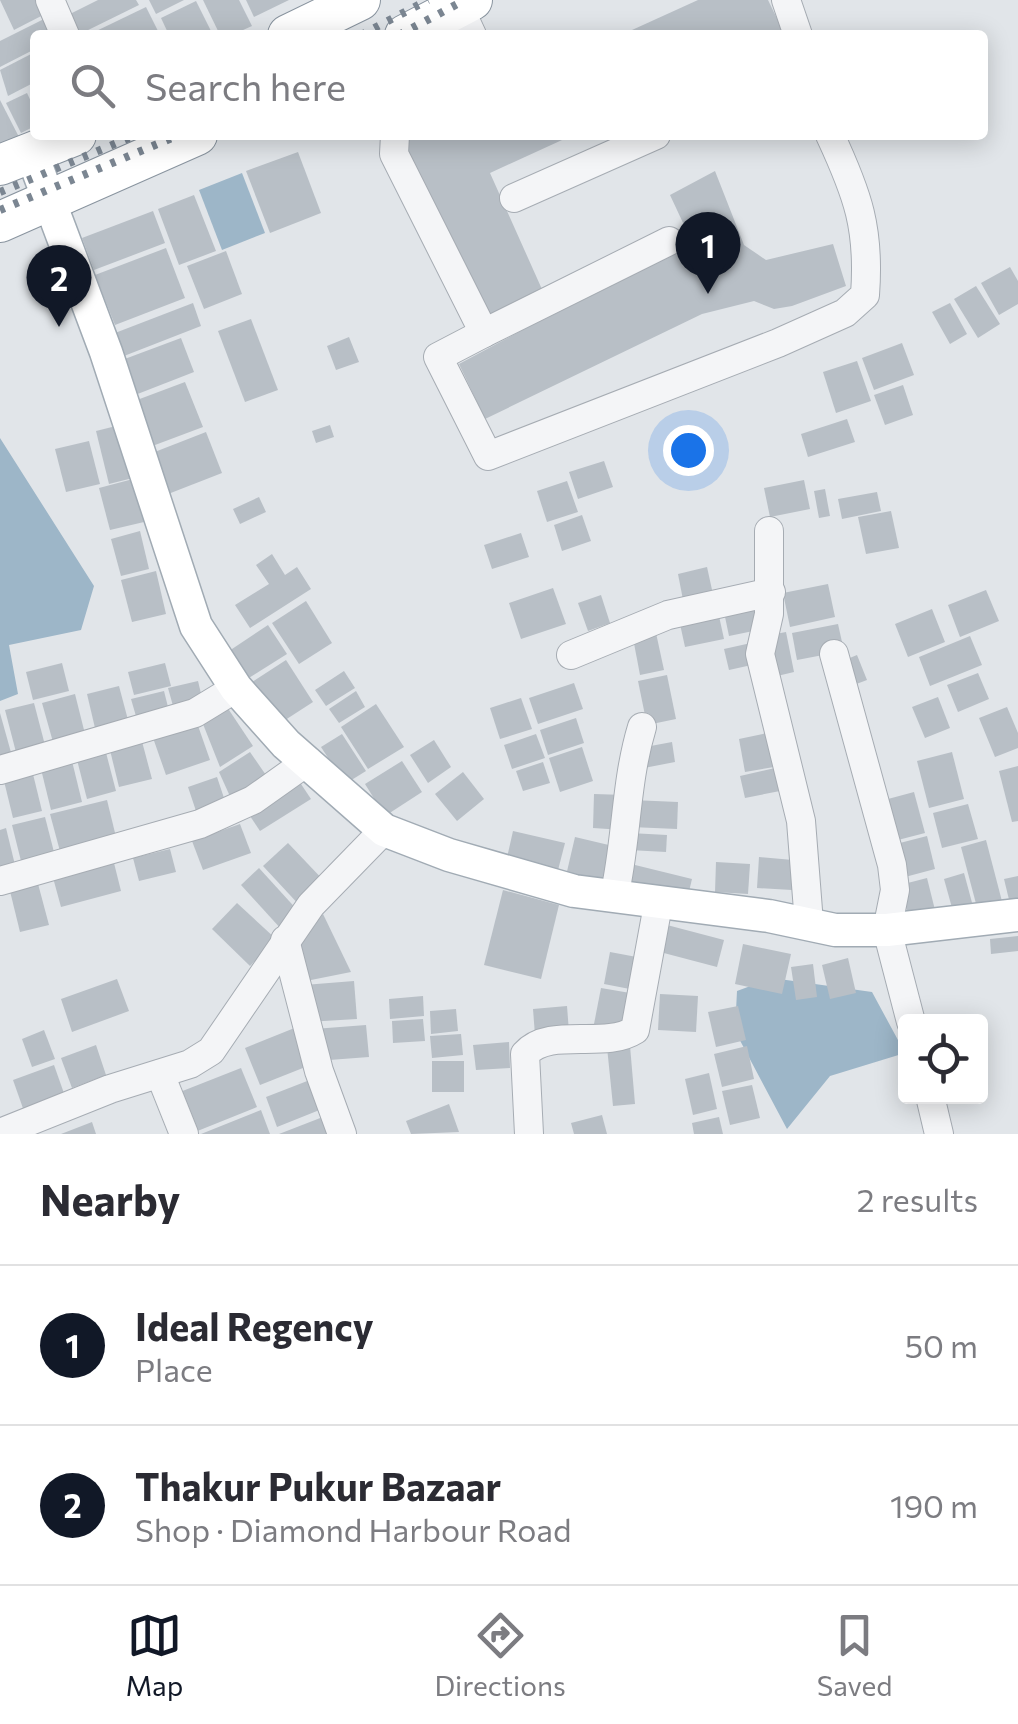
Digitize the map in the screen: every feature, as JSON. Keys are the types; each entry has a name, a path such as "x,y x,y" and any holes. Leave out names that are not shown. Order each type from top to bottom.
{"highway":[{"path":"298,30 352,2"},
{"path":"419,30 468,14"},
{"path":"15,158 63,140"},
{"path":"0,222 185,140"}],"main road":[{"path":"15,158 51,202 106,352 196,626 236,688 286,744 384,830 467,860 614,898 846,931 887,930 1018,914"}],"street":[{"path":"50,0 63,30"},
{"path":"786,0 796,30"},
{"path":"394,140 394,154 484,333"},
{"path":"514,198 645,140"},
{"path":"668,240 438,357 488,456 845,313 865,295 868,242 856,196 832,140"},
{"path":"769,531 771,592 760,654 802,821 809,924"},
{"path":"571,656 668,614 771,592"},
{"path":"834,654 892,865 895,890 887,930 908,1014"},
{"path":"0,770 195,713 236,688"},
{"path":"614,898 627,827 634,754 642,728"},
{"path":"0,882 200,824 253,800 308,761"},
{"path":"0,1133 190,1064 211,1051 310,906 384,830"},
{"path":"530,1134 524,1054 538,1043 614,1037 635,1030 658,905"},
{"path":"284,940 318,1071 342,1134"},
{"path":"160,1074 184,1134"},
{"path":"932,1104 940,1134"}],"water":[{"path":"242,173 265,233 222,250 199,190"},
{"path":"0,438 94,586 81,630 9,645 18,694 0,701"},
{"path":"772,978 872,992 898,1040 898,1055 830,1076 787,1129 735,1031 737,991"}],"building":[{"path":"0,0 40,0 47,13 14,30"},
{"path":"98,0 136,0 139,5 88,30 75,30 66,16"},
{"path":"149,0 184,0 156,14"},
{"path":"203,0 239,0 252,26 218,30"},
{"path":"246,0 289,0 254,17"},
{"path":"698,0 768,0 783,30 632,30"},
{"path":"196,1 210,30 167,30 161,18"},
{"path":"146,7 158,30 98,30"},
{"path":"44,19 50,30 30,30 30,52 0,67 0,41"},
{"path":"30,55 30,85 8,96 0,70"},
{"path":"27,93 30,128 21,133 6,103"},
{"path":"0,100 19,137 0,146"},
{"path":"403,140 562,140 490,173 545,296 490,322"},
{"path":"298,152 321,213 270,233 246,171"},
{"path":"715,171 744,245 766,260 833,244 846,286 792,306 774,309 754,301 702,314 485,419 459,364 691,240 670,195"},
{"path":"194,195 216,251 179,265 158,209"},
{"path":"153,211 165,243 94,270 82,238"},
{"path":"166,248 185,298 115,325 95,275"},
{"path":"226,251 242,294 204,309 187,266"},
{"path":"1010,267 1018,281 1018,304 999,315 981,283"},
{"path":"976,286 1000,324 978,338 954,299"},
{"path":"193,303 201,326 124,356 115,333"},
{"path":"950,303 967,334 950,344 932,312"},
{"path":"251,319 278,390 245,402 218,331"},
{"path":"349,337 359,362 336,370 327,346"},
{"path":"181,338 194,372 135,395 122,360"},
{"path":"902,343 914,375 874,390 862,358"},
{"path":"857,361 871,401 836,413 823,372"},
{"path":"185,382 203,427 147,448 129,403"},
{"path":"903,385 913,415 885,425 874,395"},
{"path":"847,419 855,442 808,457 801,434"},
{"path":"120,425 133,478 109,484 96,431"},
{"path":"330,425 334,437 316,443 312,431"},
{"path":"206,432 222,473 163,496 147,455"},
{"path":"89,441 100,484 66,492 55,449"},
{"path":"604,461 613,487 578,499 569,472"},
{"path":"133,479 144,522 110,530 99,488"},
{"path":"804,480 810,509 770,517 764,488"},
{"path":"567,481 578,512 547,522 537,491"},
{"path":"825,489 830,516 819,518 814,491"},
{"path":"877,492 881,511 842,519 838,499"},
{"path":"259,497 266,512 240,524 233,509"},
{"path":"891,511 899,548 866,554 858,517"},
{"path":"582,515 591,541 562,551 554,525"},
{"path":"140,531 149,569 121,576 111,539"},
{"path":"521,533 529,557 492,569 484,545"},
{"path":"272,554 285,575 297,567 311,589 250,628 235,605 269,584 256,565"},
{"path":"707,567 714,599 684,605 678,574"},
{"path":"156,571 166,614 132,622 121,580"},
{"path":"828,584 835,617 790,627 783,593"},
{"path":"553,588 566,624 521,639 509,603"},
{"path":"986,590 999,621 960,637 948,605"},
{"path":"601,595 610,623 588,631 578,603"},
{"path":"306,601 332,643 299,664 272,623"},
{"path":"758,605 763,629 729,636 724,612"},
{"path":"932,609 945,642 908,657 895,624"},
{"path":"719,616 724,639 685,647 680,624"},
{"path":"838,624 844,651 797,660 792,633"},
{"path":"268,625 287,654 244,681 226,653"},
{"path":"786,632 794,672 773,677 765,636"},
{"path":"656,633 664,670 640,675 633,638"},
{"path":"970,636 982,665 930,686 919,657"},
{"path":"751,643 756,664 729,670 724,649"},
{"path":"857,655 867,680 851,686 840,662"},
{"path":"286,660 313,702 279,724 252,682"},
{"path":"62,663 69,691 33,700 26,672"},
{"path":"165,663 171,686 134,695 128,672"},
{"path":"344,671 355,688 326,706 315,690"},
{"path":"978,673 989,699 958,712 947,685"},
{"path":"667,675 676,719 647,725 638,681"},
{"path":"198,681 204,706 175,713 168,688"},
{"path":"574,683 583,709 538,724 529,698"},
{"path":"119,686 128,720 95,728 87,694"},
{"path":"164,691 170,715 138,723 131,699"},
{"path":"356,691 365,707 339,723 329,709"},
{"path":"75,694 85,734 53,742 42,703"},
{"path":"938,697 950,728 925,738 912,707"},
{"path":"521,698 532,729 500,739 490,708"},
{"path":"34,703 46,749 17,756 5,710"},
{"path":"376,704 404,747 368,769 341,727"},
{"path":"227,707 253,746 220,767 201,719"},
{"path":"1007,707 1018,733 1018,748 995,757 979,718"},
{"path":"0,713 12,756 0,759"},
{"path":"576,718 584,743 548,755 540,730"},
{"path":"196,720 210,760 166,775 152,735"},
{"path":"767,733 774,767 745,772 739,739"},
{"path":"140,734 152,779 119,787 108,742"},
{"path":"342,734 366,771 345,784 321,747"},
{"path":"536,734 545,758 512,769 504,745"},
{"path":"434,740 451,767 428,783 410,755"},
{"path":"672,742 675,762 644,768 640,748"},
{"path":"104,745 116,791 87,799 75,752"},
{"path":"582,747 593,781 560,792 549,758"},
{"path":"250,752 268,778 233,803 219,772"},
{"path":"952,752 964,799 929,808 917,761"},
{"path":"71,757 82,802 51,810 40,765"},
{"path":"402,761 422,792 385,816 365,784"},
{"path":"543,762 550,783 523,791 516,771"},
{"path":"1018,766 1018,821 1012,822 999,771"},
{"path":"775,768 780,791 745,798 740,776"},
{"path":"32,770 42,811 13,818 3,777"},
{"path":"463,772 484,799 457,821 435,794"},
{"path":"217,777 227,807 198,817 188,787"},
{"path":"299,781 311,799 260,831 248,813"},
{"path":"914,792 925,833 898,840 888,799"},
{"path":"594,794 625,795 623,830 593,828"},
{"path":"107,800 117,841 61,855 50,814"},
{"path":"632,800 678,802 677,829 631,827"},
{"path":"968,804 978,839 942,848 933,813"},
{"path":"45,817 55,856 22,865 12,825"},
{"path":"240,824 251,853 203,870 192,841"},
{"path":"6,828 16,869 0,873 0,830"},
{"path":"513,831 565,843 557,874 506,862"},
{"path":"630,833 667,835 666,852 629,850"},
{"path":"927,836 935,869 905,877 896,844"},
{"path":"575,837 613,846 603,889 565,880"},
{"path":"986,840 1004,909 979,915 961,847"},
{"path":"288,843 327,884 302,908 263,866"},
{"path":"170,849 176,872 139,881 133,858"},
{"path":"759,857 793,860 792,890 757,888"},
{"path":"113,859 121,891 61,907 52,874"},
{"path":"716,862 750,864 748,894 715,892"},
{"path":"631,864 692,879 686,904 624,889"},
{"path":"259,868 300,913 282,930 241,885"},
{"path":"964,873 974,910 954,915 944,879"},
{"path":"1018,876 1018,910 1012,912 1004,879"},
{"path":"927,878 936,914 910,922 900,885"},
{"path":"37,880 49,925 20,932 9,887"},
{"path":"503,890 559,905 541,979 484,965"},
{"path":"237,903 276,939 250,966 212,929"},
{"path":"323,914 351,972 306,981 296,948"},
{"path":"667,925 724,940 717,967 660,952"},
{"path":"1018,936 1018,951 991,954 990,939"},
{"path":"743,944 791,954 782,994 735,984"},
{"path":"610,952 642,958 635,990 604,984"},
{"path":"848,958 856,993 830,999 822,965"},
{"path":"813,964 817,997 796,1000 791,967"},
{"path":"117,979 129,1011 72,1032 61,999"},
{"path":"354,981 357,1019 307,1022 304,985"},
{"path":"601,988 636,994 629,1031 594,1024"},
{"path":"660,994 698,996 696,1032 658,1030"},
{"path":"423,996 424,1016 390,1019 389,999"},
{"path":"567,1006 569,1032 535,1035 533,1009"},
{"path":"738,1006 746,1040 716,1047 708,1012"},
{"path":"456,1009 458,1031 431,1034 430,1011"},
{"path":"423,1019 425,1041 393,1043 392,1021"},
{"path":"366,1025 369,1057 316,1061 314,1029"},
{"path":"297,1027 313,1064 260,1085 245,1048"},
{"path":"44,1030 55,1059 32,1067 22,1039"},
{"path":"461,1034 463,1055 432,1058 430,1036"},
{"path":"509,1042 510,1068 476,1070 473,1045"},
{"path":"96,1045 106,1075 72,1088 61,1058"},
{"path":"630,1046 635,1104 613,1106 607,1047"},
{"path":"747,1046 754,1079 722,1087 714,1054"},
{"path":"432,1061 464,1061 464,1092 432,1092"},
{"path":"54,1065 66,1099 25,1114 13,1080"},
{"path":"241,1068 257,1107 195,1132 180,1092"},
{"path":"709,1073 717,1109 693,1115 685,1079"},
{"path":"315,1078 327,1107 277,1127 266,1097"},
{"path":"752,1085 760,1118 730,1125 722,1091"},
{"path":"449,1104 459,1132 411,1134 406,1121"},
{"path":"261,1110 270,1134 201,1134"},
{"path":"328,1115 335,1134 279,1134"},
{"path":"602,1115 607,1134 574,1134 571,1123"},
{"path":"719,1117 723,1134 694,1134 692,1123"},
{"path":"92,1122 96,1134 61,1134"}],"railway":[{"path":"371,30 428,0"},
{"path":"408,30 465,0"},
{"path":"0,192 124,140"},
{"path":"0,210 167,140"}],"place":[{"name":"Ideal Regency","path":"708,294"},
{"name":"Thakur Pukur Bazaar","path":"59,327"}]}
